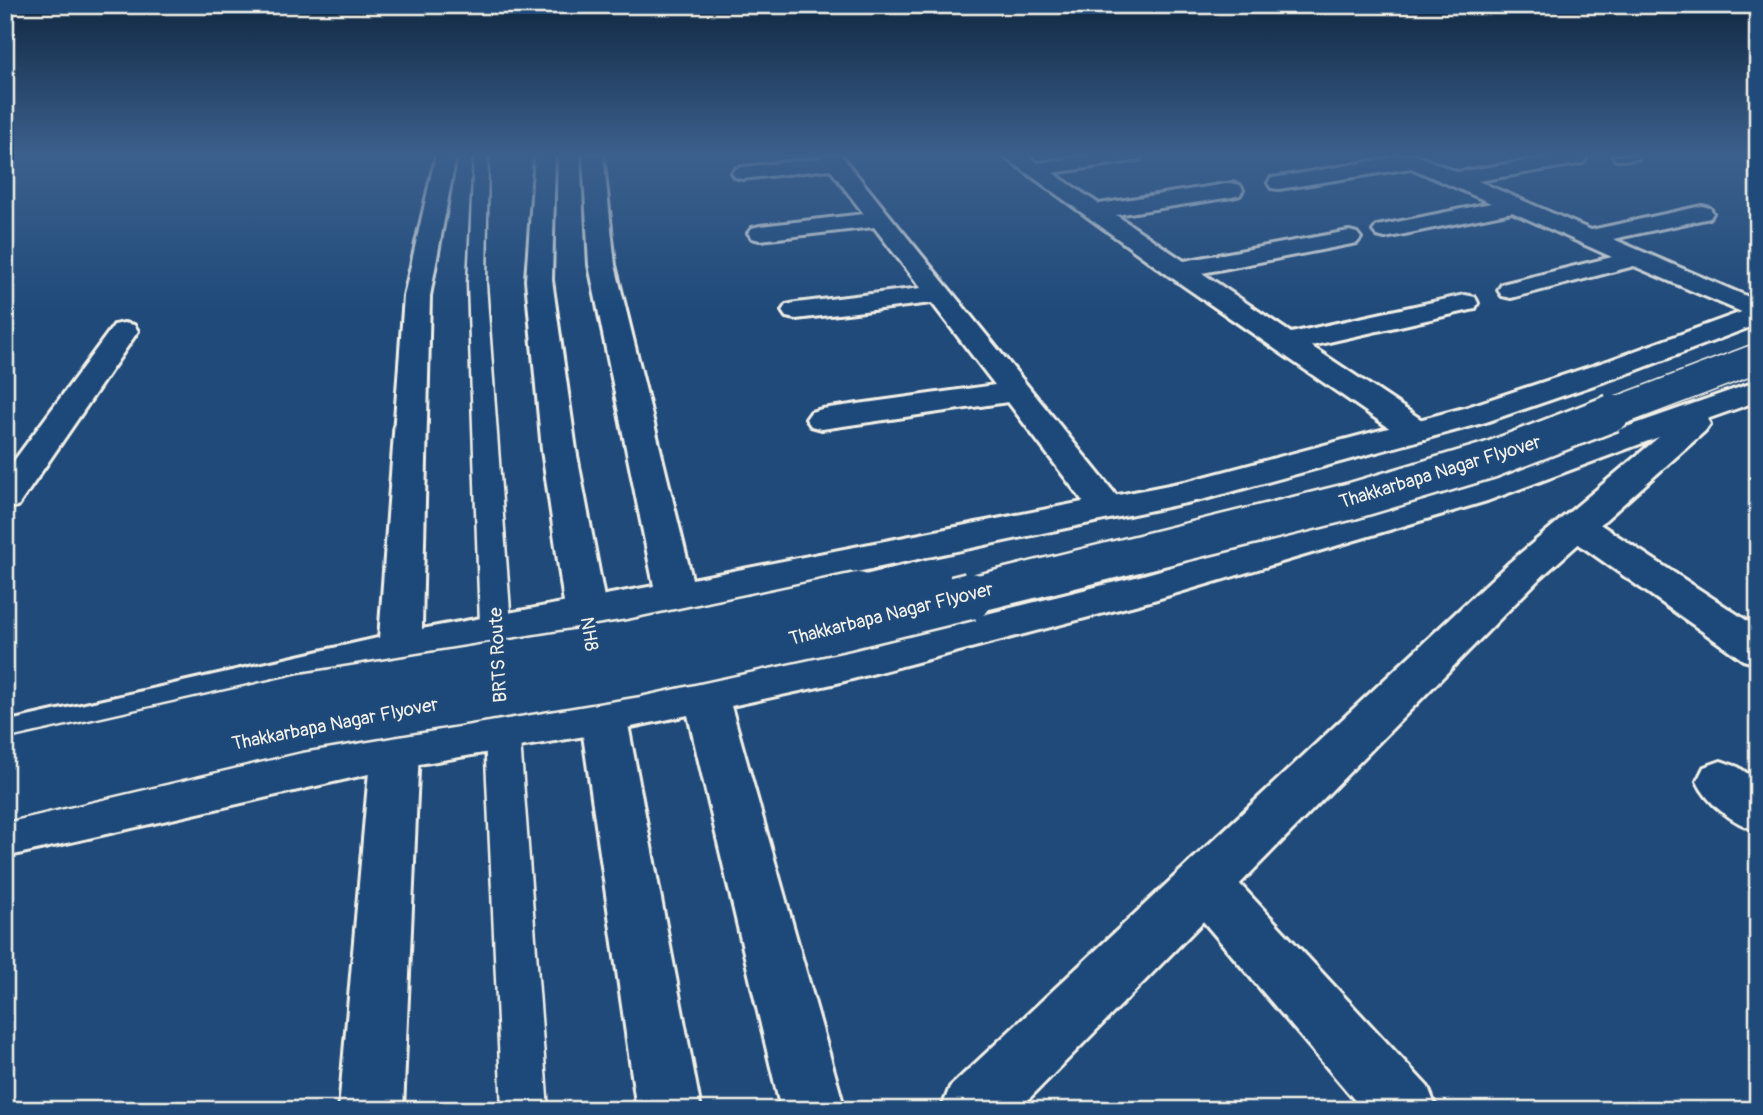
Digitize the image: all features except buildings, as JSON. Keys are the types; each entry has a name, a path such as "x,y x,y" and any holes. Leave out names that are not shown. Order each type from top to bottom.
{"street":[{"path":"371,1110 395,749 417,296 434,207"},
{"name":"NH8","path":"543,207 540,280 559,450 669,1110"},
{"path":"597,207 602,265 677,596 813,1110"},
{"path":"871,207 1107,508"},
{"path":"1088,207 1177,271 1416,431"},
{"path":"1095,212 1126,207"},
{"path":"1385,231 1506,207"},
{"path":"1521,207 1758,313"},
{"path":"1590,237 1702,213"},
{"path":"760,233 880,219"},
{"path":"1177,271 1349,238"},
{"path":"1511,290 1637,258"},
{"path":"796,311 939,294"},
{"path":"1285,343 1465,303"},
{"path":"5,741 400,648 677,596 1192,491 1475,415 1621,366 1758,313"},
{"path":"5,498 124,331"},
{"name":"Thakkarbapa Nagar Flyover","path":"5,765 304,697 632,644 836,601 1329,482 1465,443 1758,336"},
{"name":"Thakkarbapa Nagar Flyover","path":"5,797 298,728 635,672 847,626 1352,501 1490,460 1758,358"},
{"path":"1621,366 1711,409"},
{"path":"5,835 395,749 603,715 837,667 1149,587 1474,493 1758,390"},
{"path":"822,419 1015,392"},
{"path":"973,1110 1524,571 1711,409"},
{"path":"1576,526 1758,649"},
{"path":"1721,781 1758,810"},
{"path":"1205,884 1405,1110"}],"lane":[{"name":"BRTS Route","path":"481,207 477,284 525,1110"}]}
